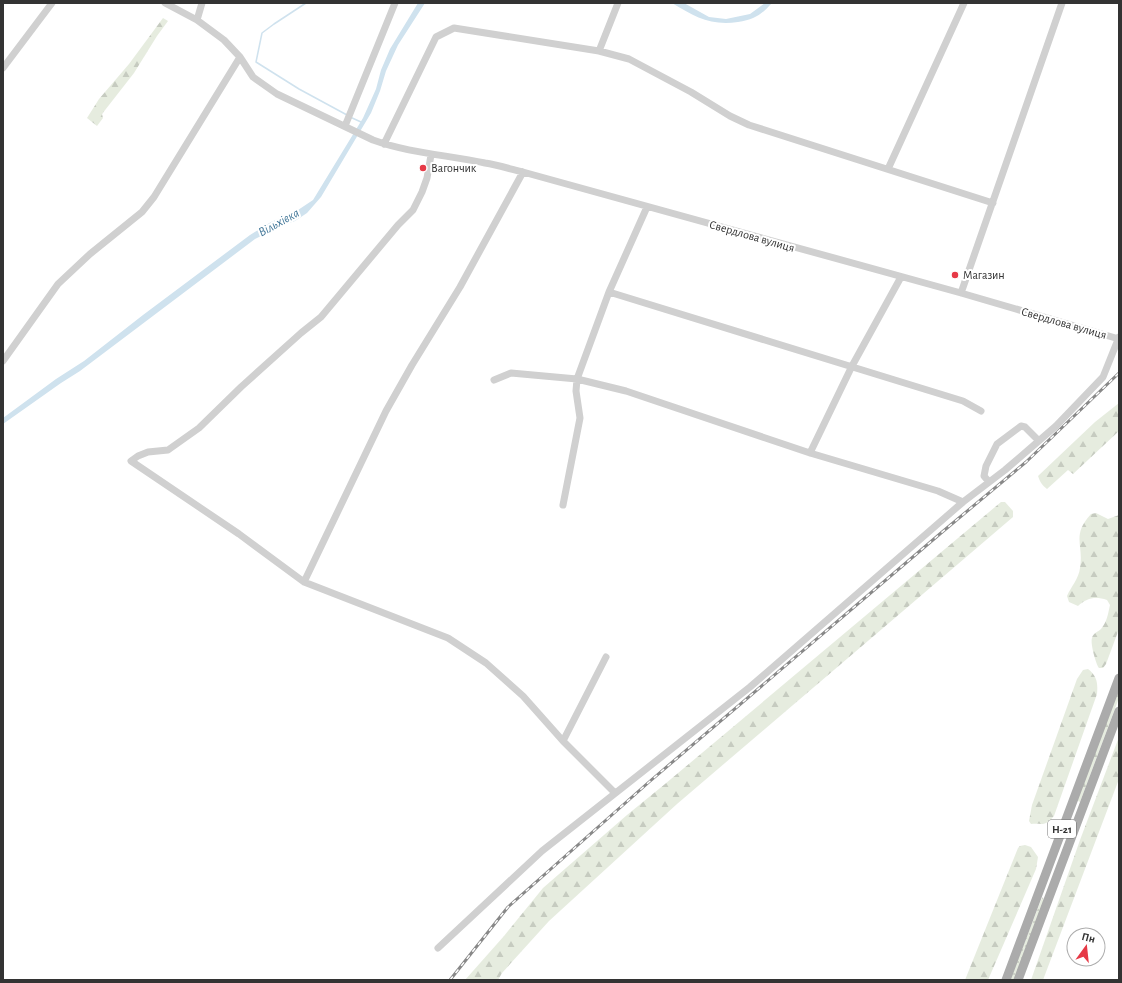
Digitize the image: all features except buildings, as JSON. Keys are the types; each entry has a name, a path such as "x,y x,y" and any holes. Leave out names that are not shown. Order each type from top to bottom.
{"main road":[{"name":"Н-21","path":"1006,980 1119,678"},
{"name":"Н-21","path":"1018,980 1119,711"}],"street":[{"path":"3,68 52,3"},
{"name":"Свердлова вулиця","path":"165,3 197,20 224,40 240,57 253,77 277,94 384,144 485,163 523,172 1119,338"},
{"path":"197,20 202,3"},
{"path":"348,128 395,3"},
{"path":"599,51 618,3"},
{"path":"888,169 964,3"},
{"path":"961,293 1062,3"},
{"path":"384,144 436,37 454,28 599,51 629,59 691,92 730,116 749,125 993,202"},
{"path":"3,361 58,284 90,254 142,212 154,197 240,57"},
{"path":"431,154 427,178 413,210 398,225 321,317 241,387 199,428 168,450 148,452 138,456 131,462 239,534 304,582 448,638 486,663 523,696 563,741 615,794"},
{"path":"304,582 386,411 412,365 460,287 523,172"},
{"path":"563,505 580,418 576,391 577,379 609,292 647,207"},
{"path":"810,453 852,366 901,277"},
{"path":"609,292 963,401 981,411"},
{"path":"438,948 542,851 750,687 963,502 1056,426 1103,377 1119,338"},
{"path":"494,380 512,373 577,379 626,391 810,453 938,491 963,502"},
{"path":"989,482 984,476 986,466 997,444 1021,426 1025,427 1038,440"},
{"path":"563,741 606,657"}],"green space":[{"path":"163,18 168,21 134,73 102,114 103,118 97,126 87,118 99,99 129,64"},
{"path":"1119,403 1119,431 1073,474 1068,470 1047,489 1045,488 1038,476 1095,422"},
{"path":"1001,502 1005,502 1013,511 1013,517 677,804 549,921 502,973 498,980 465,980 504,936 543,888 627,815"},
{"path":"1096,513 1108,519 1119,515 1119,629 1106,664 1103,668 1099,668 1098,666 1092,644 1092,638 1093,635 1105,624 1110,605 1107,600 1095,598 1085,601 1078,606 1069,602 1067,596 1077,579 1079,572 1081,560 1081,528 1091,514"},
{"path":"1088,669 1096,680 1097,694 1054,816 1046,823 1031,824 1029,821 1032,805 1077,679 1083,670"},
{"path":"1119,688 1119,698 1080,802 1078,801 1078,798"},
{"path":"1119,737 1119,779 1043,980 1031,980 1080,840"},
{"path":"1025,845 1031,847 1038,857 1036,869 988,980 965,980 1018,848"},
{"path":"1043,897 1044,901 1014,980 1010,980 1041,900"}],"water":[{"path":"418,3 425,3 398,45 386,71 371,113 321,197 307,213 295,221 255,239 80,371 3,424 3,418 56,379 84,361 250,235 271,222 298,210 313,200 363,118 376,89 381,70 390,49"},
{"path":"672,3 684,3 709,17 726,19 750,14 765,3 772,3 764,11 753,18 738,22 720,23 696,16"}],"waterway":[{"name":"Вільхівка","path":"306,3 262,33 256,62 299,89 347,115"},
{"name":"Вільхівка","path":"350,117 361,122"}],"railway":[{"path":"450,980 508,907 649,782 1026,462 1119,373"}],"place":[{"name":"Вагончик","path":"423,168"},
{"name":"Mагазин","path":"955,275"}]}
